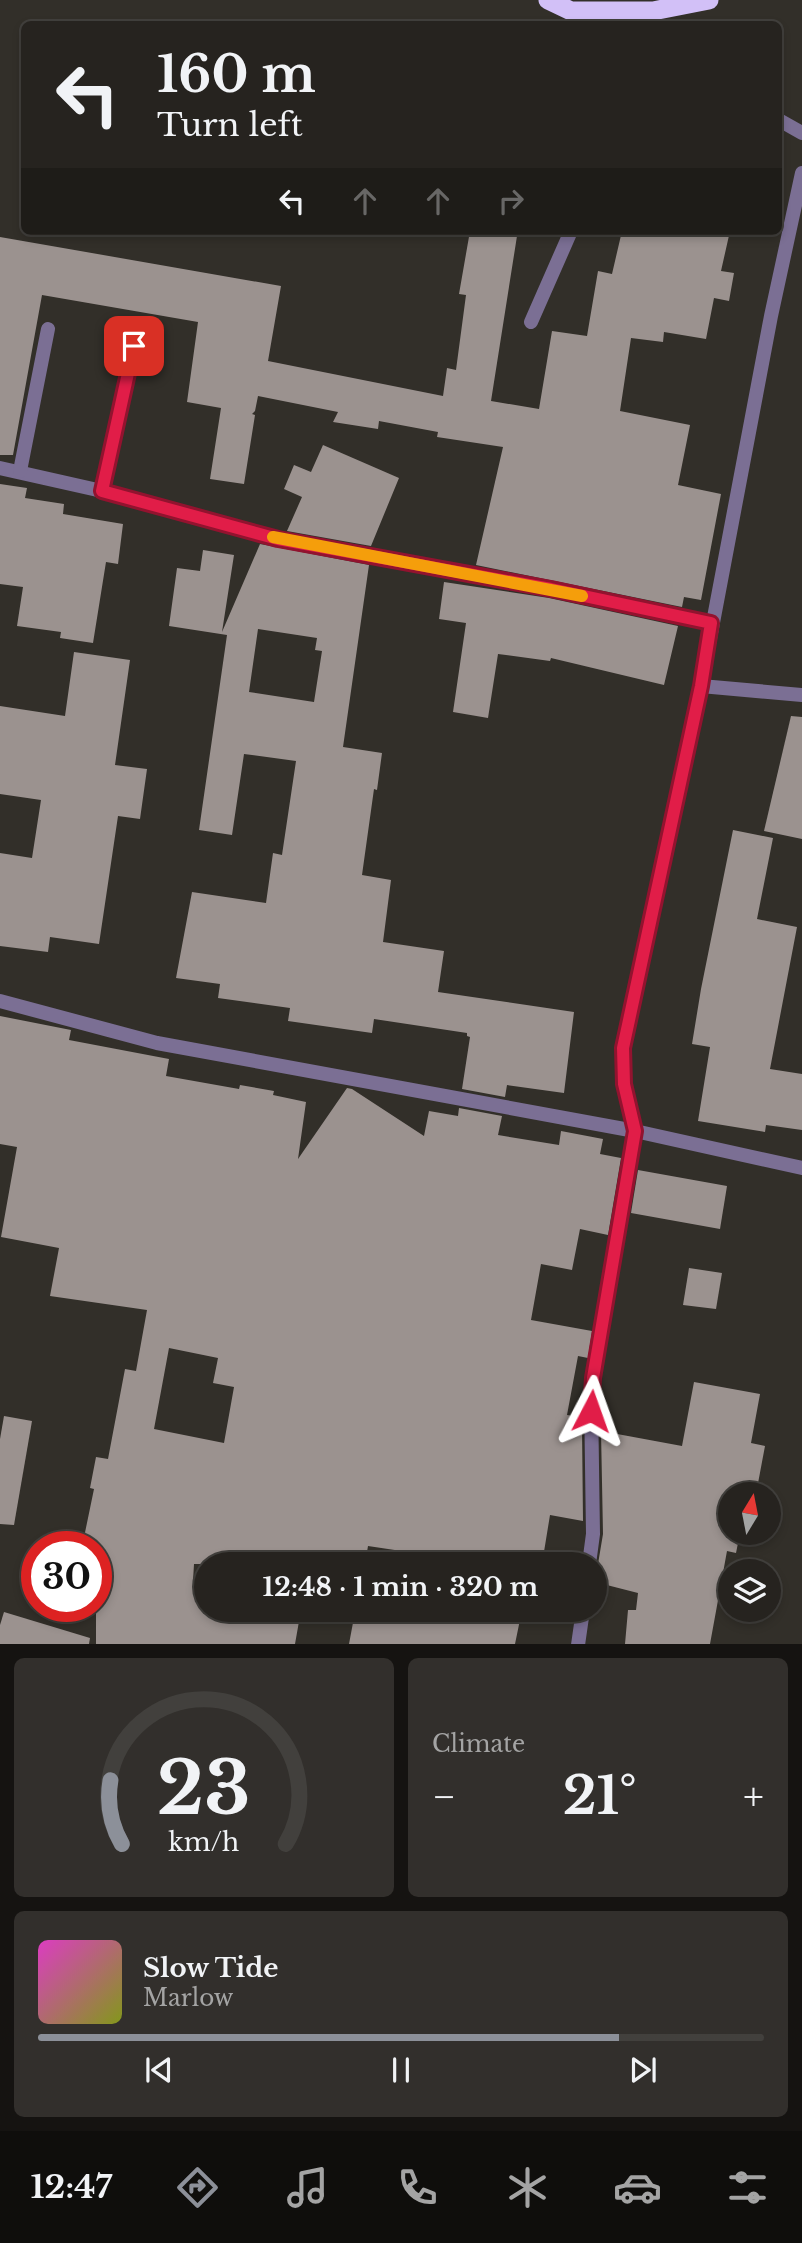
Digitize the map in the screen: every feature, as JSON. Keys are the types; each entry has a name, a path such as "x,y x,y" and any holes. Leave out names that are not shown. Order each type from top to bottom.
{"highway":[{"path":"548,0 571,11 653,10 709,0"}],"street":[{"path":"571,11 592,21"},
{"path":"782,122 802,132"},
{"path":"591,1552 593,1534 591,1397 635,1131 624,1084 623,1048 701,686 771,316 802,173"},
{"path":"531,322 569,235"},
{"path":"20,471 48,329"},
{"path":"102,491 134,346"},
{"path":"0,468 102,491 278,539 551,589 711,623"},
{"path":"701,686 802,695"},
{"path":"0,1001 157,1043 635,1131 802,1168"},
{"path":"578,1644 581,1622"}],"building":[{"path":"469,235 517,236 491,401 539,409 552,331 587,336 598,271 612,274 621,235 729,235 721,271 734,273 729,301 714,298 706,339 664,332 663,342 631,338 620,411 690,425 678,485 721,494 701,600 684,597 682,607 476,565 503,447 437,437 438,432 379,421 378,429 333,422 338,412 258,396 252,414 255,415 244,484 210,479 221,408 187,402 198,322 42,295 13,455 0,455 0,237 281,286 268,361 443,396 447,368 456,370 466,295 459,294"},
{"path":"323,445 399,478 371,546 287,531 302,497 284,489 294,465 311,472"},
{"path":"0,484 27,488 25,498 64,504 63,514 123,524 118,564 106,562 93,643 60,638 61,632 17,626 23,587 0,584"},
{"path":"260,544 369,565 343,747 382,753 362,875 391,880 383,942 444,951 438,992 574,1012 564,1093 507,1085 505,1097 462,1089 470,1037 467,1033 374,1019 372,1033 288,1021 290,1008 218,998 220,984 176,978 192,892 266,903 273,853 282,855 296,761 244,754 232,835 199,830 227,635 169,626 177,568 200,571 203,550 234,555 222,632","holes":["258,629 317,638 315,650 322,651 314,702 249,692"]},
{"path":"444,582 549,598 678,626 664,685 551,658 550,661 498,654 488,718 453,712 466,623 439,619"},
{"path":"74,652 130,660 115,765 147,769 140,819 118,816 99,944 50,937 48,952 0,946 0,853 32,858 41,800 0,794 0,706 65,716"},
{"path":"791,716 802,717 802,839 764,831"},
{"path":"733,830 773,838 757,919 797,927 770,1069 802,1074 802,1130 766,1125 765,1132 698,1121 710,1047 692,1044"},
{"path":"0,1016 71,1030 69,1040 169,1059 166,1076 239,1089 240,1085 274,1091 273,1095 306,1102 298,1159 347,1088 424,1136 429,1111 458,1116 459,1108 502,1116 498,1135 559,1145 561,1131 603,1139 600,1154 621,1158 608,1235 580,1229 572,1270 541,1264 531,1320 592,1331 588,1358 578,1356 567,1415 574,1416 573,1425 582,1427 583,1521 550,1515 544,1552 408,1552 368,1546 367,1552 194,1552 194,1622 299,1622 295,1644 96,1644 96,1622 112,1622 112,1531 85,1531 94,1489 90,1488 96,1457 108,1459 125,1369 136,1371 147,1310 50,1296 59,1248 1,1237 17,1147 0,1144","holes":["169,1348 218,1358 213,1383 234,1387 224,1443 154,1429"]},
{"path":"638,1170 727,1186 720,1229 631,1213"},
{"path":"689,1268 722,1273 716,1309 683,1305"},
{"path":"694,1382 760,1394 751,1443 765,1446 758,1482 718,1482 718,1545 738,1545 736,1553 727,1551 726,1559 718,1559 718,1600 710,1644 625,1644 628,1610 636,1610 638,1593 607,1585 607,1552 600,1552 603,1534 601,1431 682,1446"},
{"path":"4,1416 32,1421 14,1525 0,1524 0,1439"},
{"path":"4,1612 21,1617 21,1622 37,1622 90,1638 89,1644 0,1644 0,1625"},
{"path":"353,1622 520,1622 515,1644 349,1644"}],"slow traffic":[{"path":"273,537 582,596"}],"route":[{"path":"134,346 102,491 278,539 551,589 711,623 701,686 623,1048 624,1084 635,1131 593,1378 591,1411"}]}
